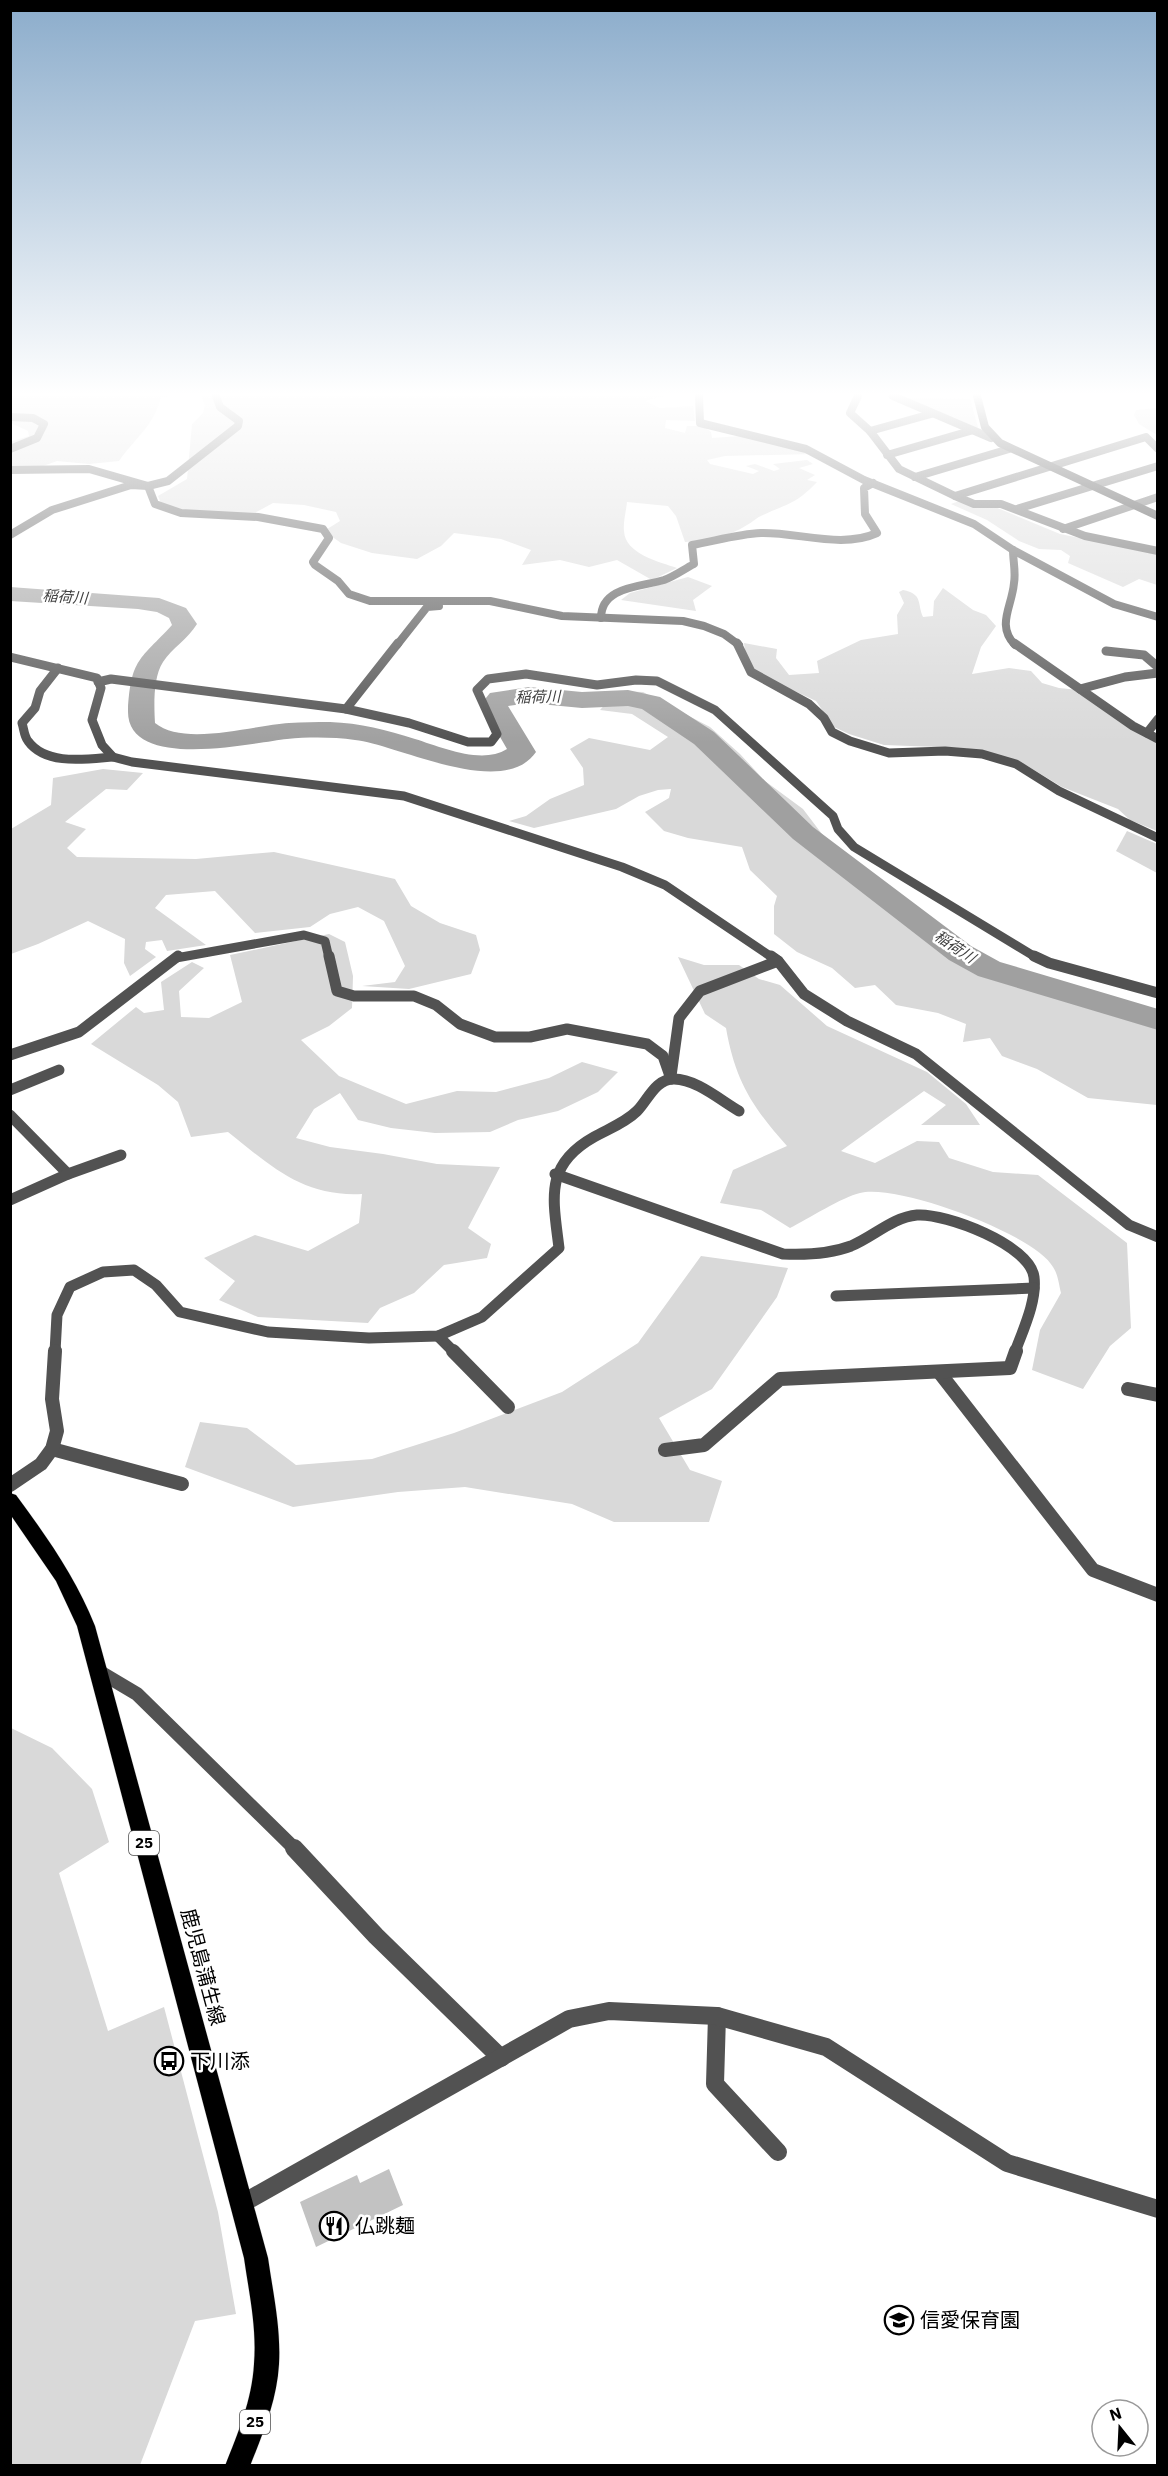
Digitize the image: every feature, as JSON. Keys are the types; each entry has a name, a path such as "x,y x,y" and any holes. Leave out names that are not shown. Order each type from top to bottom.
{"main road":[{"name":"鹿児島蒲生線","path":"10,1500 56,1562 75,1595 100,1672 163,1917 243,2203 257,2267 266,2332 266,2376 255,2422 237,2466"}],"street":[{"path":"10,535 49,512"},
{"path":"177,512 258,517 323,529 329,538 313,562 316,567 343,585 349,594 360,599 394,604 450,600 504,602 567,617 638,616 686,622 712,629 739,645 742,657 760,679 809,704 824,718 832,732 850,741 889,753 945,751 982,754 1016,764 1059,791 1158,838"},
{"path":"601,618 601,609 606,599 616,592 667,579 694,564 692,545 756,533 852,539 874,536 877,533 876,529 865,512"},
{"path":"943,512 974,524 1013,550 1114,604 1158,617"},
{"path":"1023,512 1084,536 1158,551"},
{"path":"1063,529 1115,512"},
{"path":"1013,550 1014,586 1004,621 1006,635 1014,644 1158,739"},
{"path":"394,604 399,607 427,607 504,602"},
{"path":"346,709 427,607"},
{"path":"1106,651 1144,655 1158,667"},
{"path":"10,657 97,678 101,688 92,720 102,745 113,757"},
{"path":"58,668 40,691 35,708 22,723 28,741 49,756 86,759 113,757 132,762 404,796 622,867 665,885 778,961 804,994 847,1022 916,1054 1129,1225 1158,1238"},
{"path":"1080,689 1125,677 1158,673"},
{"path":"98,682 111,679 346,709 408,723 468,742 491,742 497,734 477,690 488,679 526,674 597,685 636,680 657,681 715,710 826,809 854,847 1029,954 1049,963 1158,993"},
{"path":"1147,733 1158,719"},
{"path":"10,1055 63,1040 79,1032 177,956 304,935 324,941 337,991 354,996 414,996 436,1005 460,1024 495,1037 530,1036 567,1029 647,1044 663,1056 671,1079"},
{"path":"671,1079 679,1018 700,991 778,961"},
{"path":"10,1090 59,1070"},
{"path":"10,1485 41,1464 52,1449 57,1431 52,1398 57,1315 70,1287 103,1272 134,1270 156,1285 180,1312 268,1332 369,1338 438,1336 482,1317 559,1248 552,1193 555,1174 571,1149 636,1112 664,1080 671,1079 688,1084 739,1111"},
{"path":"10,1115 69,1174"},
{"path":"10,1200 69,1174 121,1155"},
{"path":"555,1174 783,1254 817,1255 851,1246 908,1218 918,1215 939,1217 991,1236 1022,1255 1035,1273 1034,1288 1010,1368 780,1379 704,1445 665,1450"},
{"path":"836,1296 1034,1288"},
{"path":"438,1336 508,1407"},
{"path":"939,1372 1093,1570 1158,1594"},
{"path":"1128,1389 1158,1395"},
{"path":"52,1449 182,1484"},
{"path":"100,1672 146,1702 270,1822 376,1936 501,2058"},
{"path":"243,2203 568,2019 609,2011 717,2016 826,2047 1007,2163 1158,2209"},
{"path":"717,2016 715,2084 778,2152"}],"shaded area":[{"path":"203,512 257,512 251,515"},
{"path":"334,512 625,512 624,531 630,546 644,556 677,568 652,580 617,560 589,567 560,560 522,565 531,550 501,539 454,533 441,546 417,559 372,553 341,543 324,531 340,521"},
{"path":"672,512 771,512 718,538 685,542"},
{"path":"968,512 1006,512 1060,534 1157,553 1157,585 1139,579 1123,587 1068,563 1070,556 1061,550 1039,549 1019,541 987,520"},
{"path":"688,577 712,586 693,600 696,611 621,600 630,593"},
{"path":"943,588 973,610 986,615 996,626 981,647 972,674 1009,668 1031,671 1042,683 1059,688 1089,691 1116,714 1157,735 1157,831 1130,820 1118,809 1062,787 1026,765 964,748 884,745 849,734 834,727 816,701 754,672 746,658 744,643 777,649 776,658 789,675 819,673 817,661 861,640 898,634 897,615 904,603 899,592 903,590 917,597 923,617 933,616 934,601"},
{"path":"617,691 643,692 710,727 765,781 803,809 825,838 911,926 995,980 1157,1029 1157,1105 1088,1098 1037,1069 1002,1056 990,1038 963,1042 966,1024 938,1013 896,1005 875,985 855,988 832,968 797,952 774,934 774,906 777,896 750,870 742,847 688,838 664,831 645,812 669,798 671,789 658,790 639,796 616,809 534,828 509,821 526,816 550,799 584,785 583,768 570,749 589,738 650,750 668,737 632,714 600,710"},
{"path":"103,769 143,773 127,790 106,789 65,822 86,829 67,848 77,857 196,859 274,852 395,879 411,906 440,923 476,935 480,950 471,974 409,989 362,986 395,982 405,966 384,921 358,907 330,914 310,927 255,933 215,891 166,895 155,908 206,945 167,951 162,940 146,942 145,949 156,957 130,976 124,963 125,939 88,921 11,954 11,829 51,805 53,778"},
{"path":"1127,831 1157,844 1157,873 1116,851"},
{"path":"329,934 345,942 353,976 352,1008 329,1026 301,1040 339,1076 406,1104 457,1091 496,1092 549,1078 582,1062 618,1072 598,1092 558,1111 518,1120 490,1132 435,1133 391,1128 358,1120 340,1093 314,1109 296,1138 330,1147 437,1164 500,1167 468,1228 491,1244 487,1258 444,1265 414,1293 380,1308 368,1323 258,1317 219,1300 235,1281 204,1258 255,1235 308,1251 359,1223 362,1194 341,1194 305,1185 274,1168 228,1132 191,1137 178,1102 158,1085 91,1044 136,1007 144,1013 164,1010 161,982 192,962 204,968 179,991 181,1017 209,1018 242,1002 230,955"},
{"path":"678,957 704,965 739,965 759,979 780,985 827,1026 927,1072 966,1104 980,1125 921,1125 946,1105 924,1091 841,1151 875,1163 917,1141 939,1142 949,1158 993,1172 1038,1175 1127,1243 1131,1328 1110,1346 1083,1389 1032,1370 1040,1330 1061,1293 1057,1276 1053,1267 1041,1254 994,1226 932,1203 878,1192 853,1195 790,1228 761,1210 720,1203 733,1170 787,1146 764,1118 747,1092 734,1063 726,1028 705,1014"},
{"path":"701,1256 788,1268 777,1297 712,1389 659,1418 690,1470 722,1481 709,1522 614,1522 572,1504 465,1487 398,1492 293,1507 185,1467 200,1422 247,1428 296,1465 372,1459 454,1433 562,1392 638,1343"},
{"path":"11,1728 52,1748 92,1789 109,1842 59,1873 108,2031 164,2007 218,2212 236,2314 195,2321 140,2465 11,2465"}],"building":[{"name":"仏跳麺","path":"389,2169 403,2205 316,2247 300,2202 357,2175 360,2183"}],"waterway":[{"name":"稲荷川","path":"10,594 145,603 166,607 178,613 185,624 150,661 143,688 143,726 153,735 169,739 189,741 288,731 346,731 381,737 446,757 490,763 508,760 522,752 496,710 494,704 499,699 529,695 582,700 628,698 651,703 704,738 803,833 960,953 989,969 1158,1020"}],"place":[{"name":"下川添","path":"169,2061"},
{"name":"仏跳麺","path":"334,2226"},
{"name":"信愛保育園","path":"899,2320"}]}
